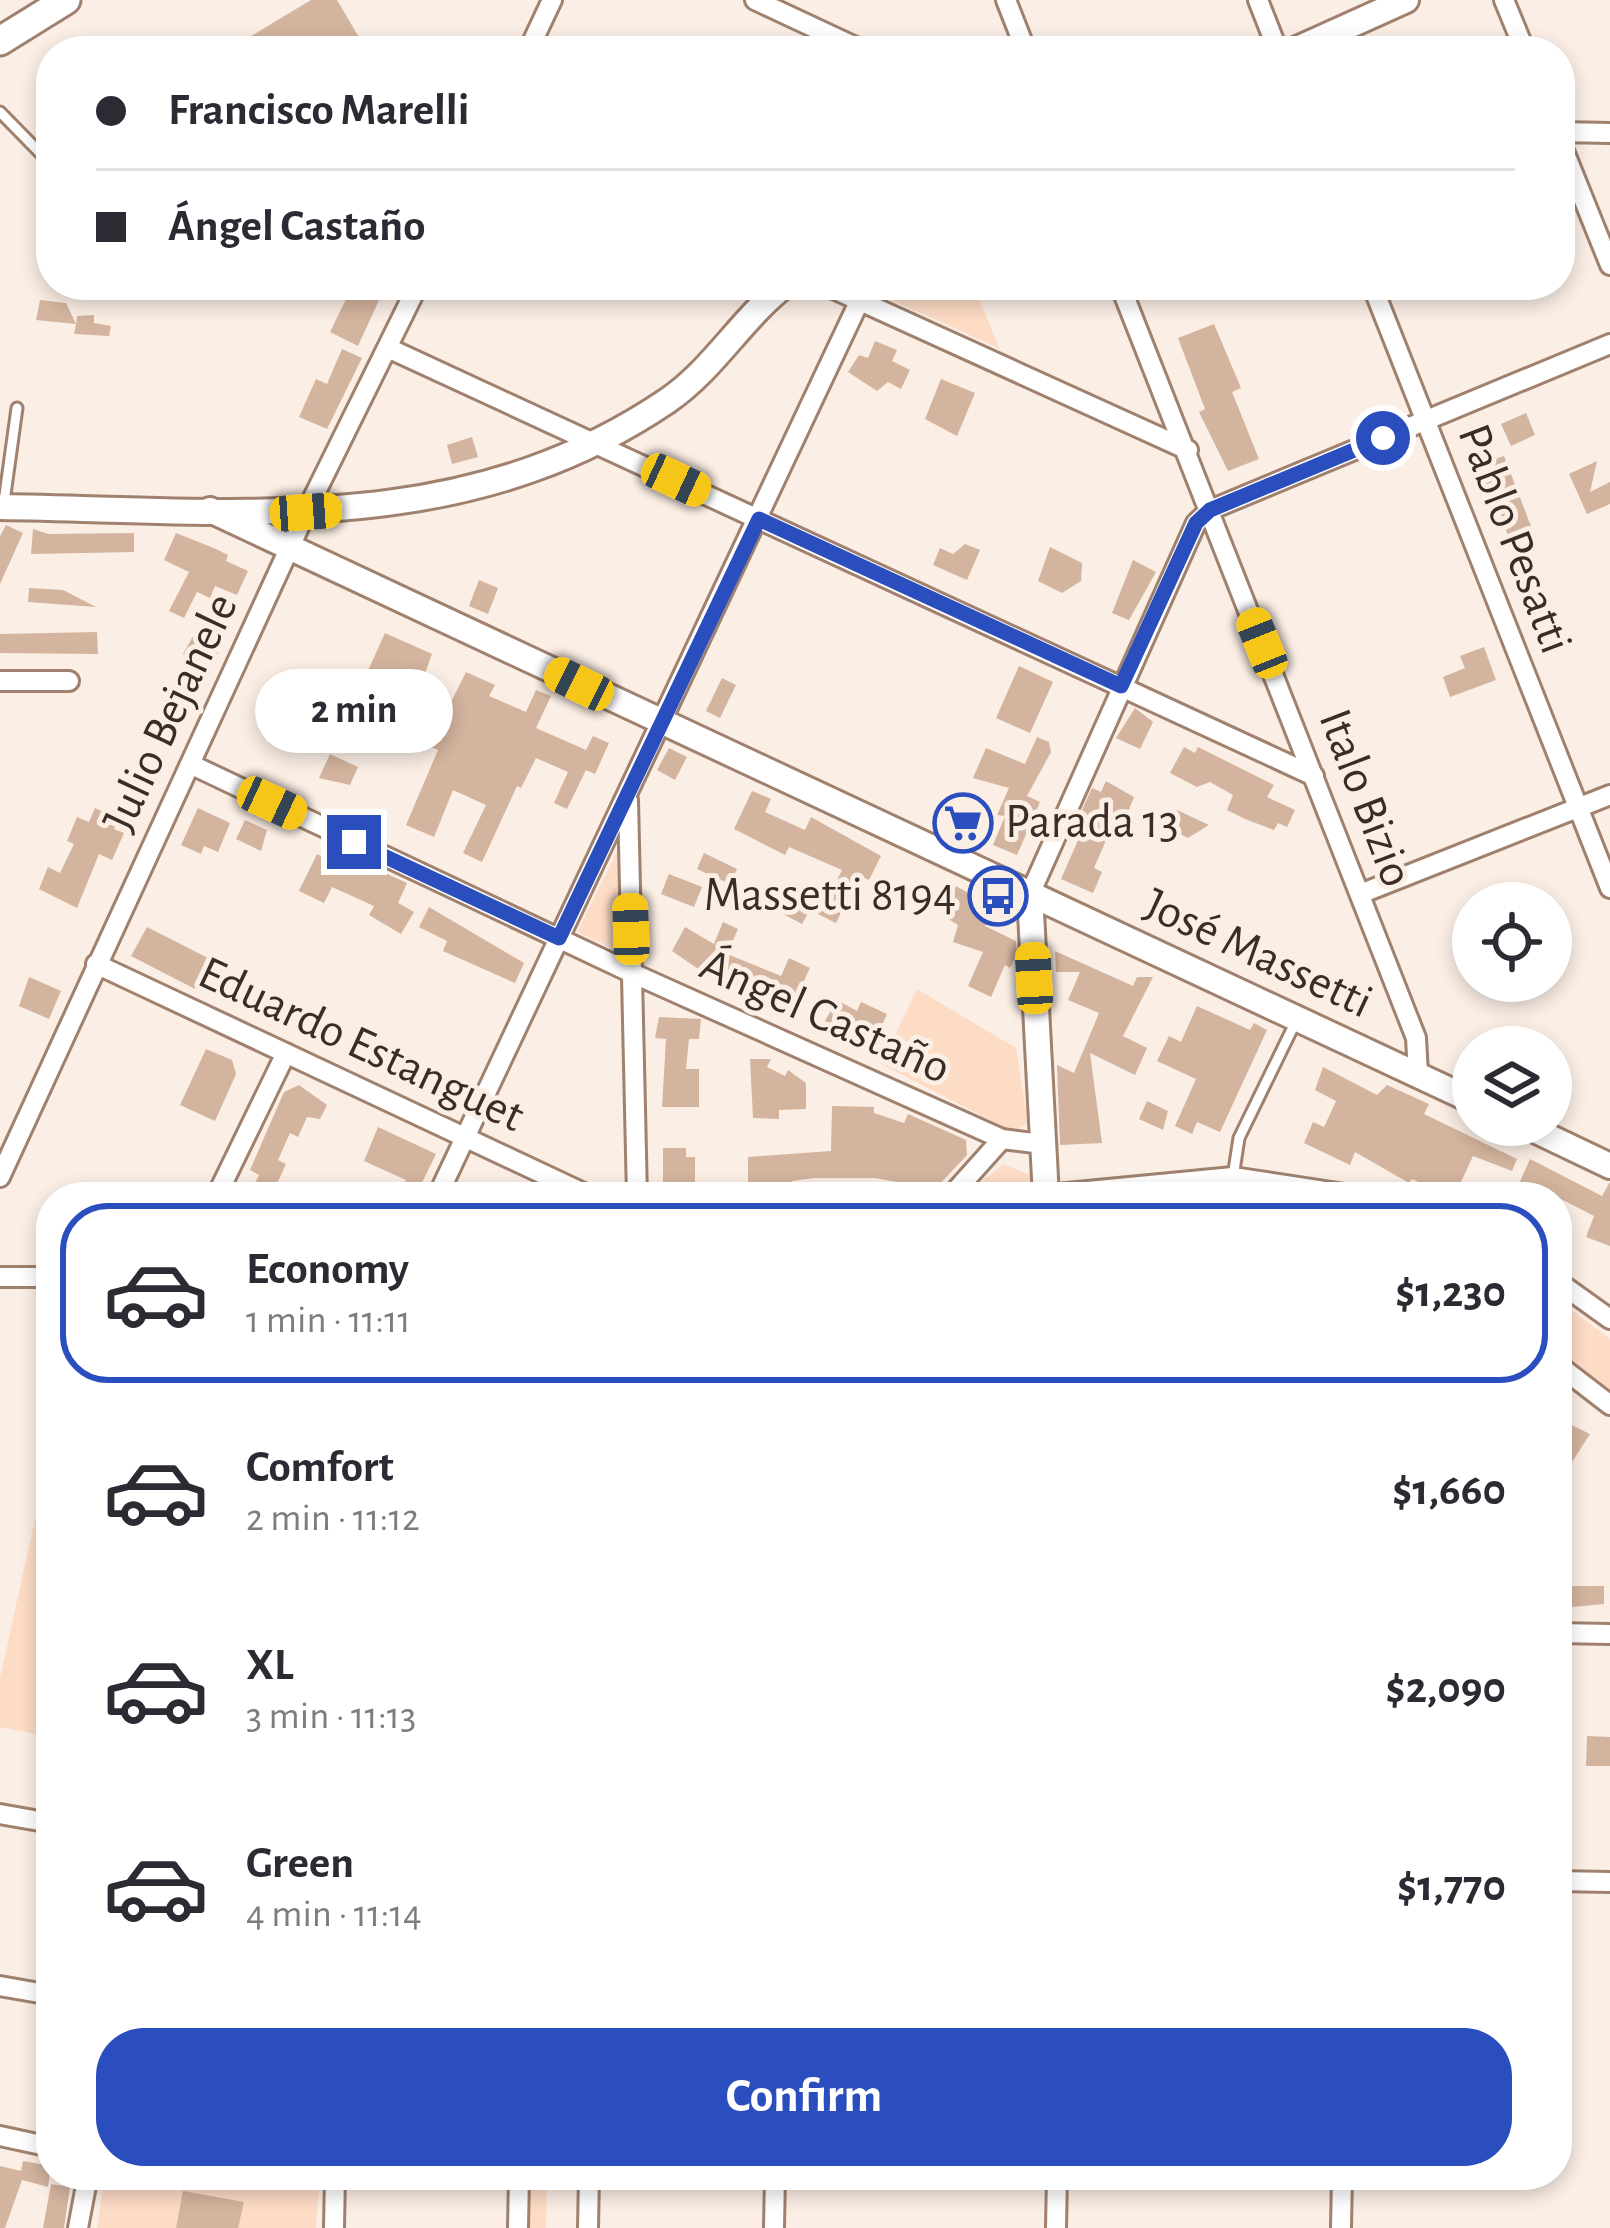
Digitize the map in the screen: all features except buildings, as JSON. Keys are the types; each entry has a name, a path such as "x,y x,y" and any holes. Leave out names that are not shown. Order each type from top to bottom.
{"main road":[{"path":"0,21 29,0"},
{"path":"0,41 66,0"},
{"path":"1326,36 1406,0"},
{"path":"2,507 306,512 384,507 470,489 593,440 683,389 769,300"},
{"name":"José Massetti","path":"210,510 1452,1091"},
{"path":"1030,894 1045,1182"},
{"path":"1568,1146 1610,1166"}],"street":[{"path":"535,36 552,0"},
{"path":"754,0 832,36"},
{"path":"1006,0 1020,36"},
{"path":"1258,0 1272,36"},
{"path":"1504,0 1519,36"},
{"path":"1575,132 1610,133"},
{"path":"1575,178 1610,265"},
{"name":"Julio Bejanele","path":"0,1177 306,512 411,300"},
{"path":"445,1182 861,300"},
{"path":"878,300 1188,450"},
{"name":"Italo Bizio","path":"1126,300 1416,1038 1418,1074"},
{"name":"Pablo Pesatti","path":"1378,300 1610,888"},
{"path":"1030,894 1196,523 1210,510 1610,344"},
{"path":"388,348 1314,776"},
{"path":"0,681 69,681"},
{"name":"Ángel Castaño","path":"190,764 632,973 1002,1139 1042,1144"},
{"path":"628,795 638,1182"},
{"path":"1360,894 1610,795"},
{"name":"Eduardo Estanguet","path":"96,964 560,1182"},
{"path":"223,1182 286,1053"},
{"path":"963,1182 1002,1139"},
{"path":"1184,1182 1233,1177 1266,1182"},
{"path":"0,1277 36,1277"},
{"path":"1572,1292 1610,1319"},
{"path":"1572,1376 1610,1405"},
{"path":"1572,1633 1610,1634"},
{"path":"0,1814 36,1820"},
{"path":"1572,1882 1610,1882"},
{"path":"0,1986 36,1992"},
{"path":"0,2136 36,2144"},
{"path":"78,2228 85,2190"},
{"path":"334,2228 335,2190"},
{"path":"518,2228 519,2190"},
{"path":"588,2228 589,2190"},
{"path":"774,2228 775,2190"},
{"path":"1056,2228 1057,2190"},
{"path":"1341,2228 1342,2190"}],"lane":[{"path":"0,112 36,149"},
{"path":"2,507 17,408"},
{"path":"1233,1177 1240,1138 1297,1019"}],"shaded area":[{"path":"892,300 979,300 1000,349"},
{"path":"625,836 625,954 577,932"},
{"path":"917,989 1016,1048 1028,1123 1013,1132 881,1064"},
{"path":"1004,1164 1034,1177 1034,1182 981,1182"},
{"path":"1572,1310 1610,1339 1610,1393 1572,1364"},
{"path":"36,1519 36,1734 0,1727 0,1678"},
{"path":"103,2190 319,2190 316,2228 97,2228"},
{"path":"524,2190 547,2190 546,2228 523,2228"}],"place":[{"name":"Parada 13","path":"963,823"},
{"name":"Massetti 8194","path":"998,896"}],"route":[{"path":"354,842 559,938 759,519 1121,686 1196,523 1210,510 1383,438"}]}
